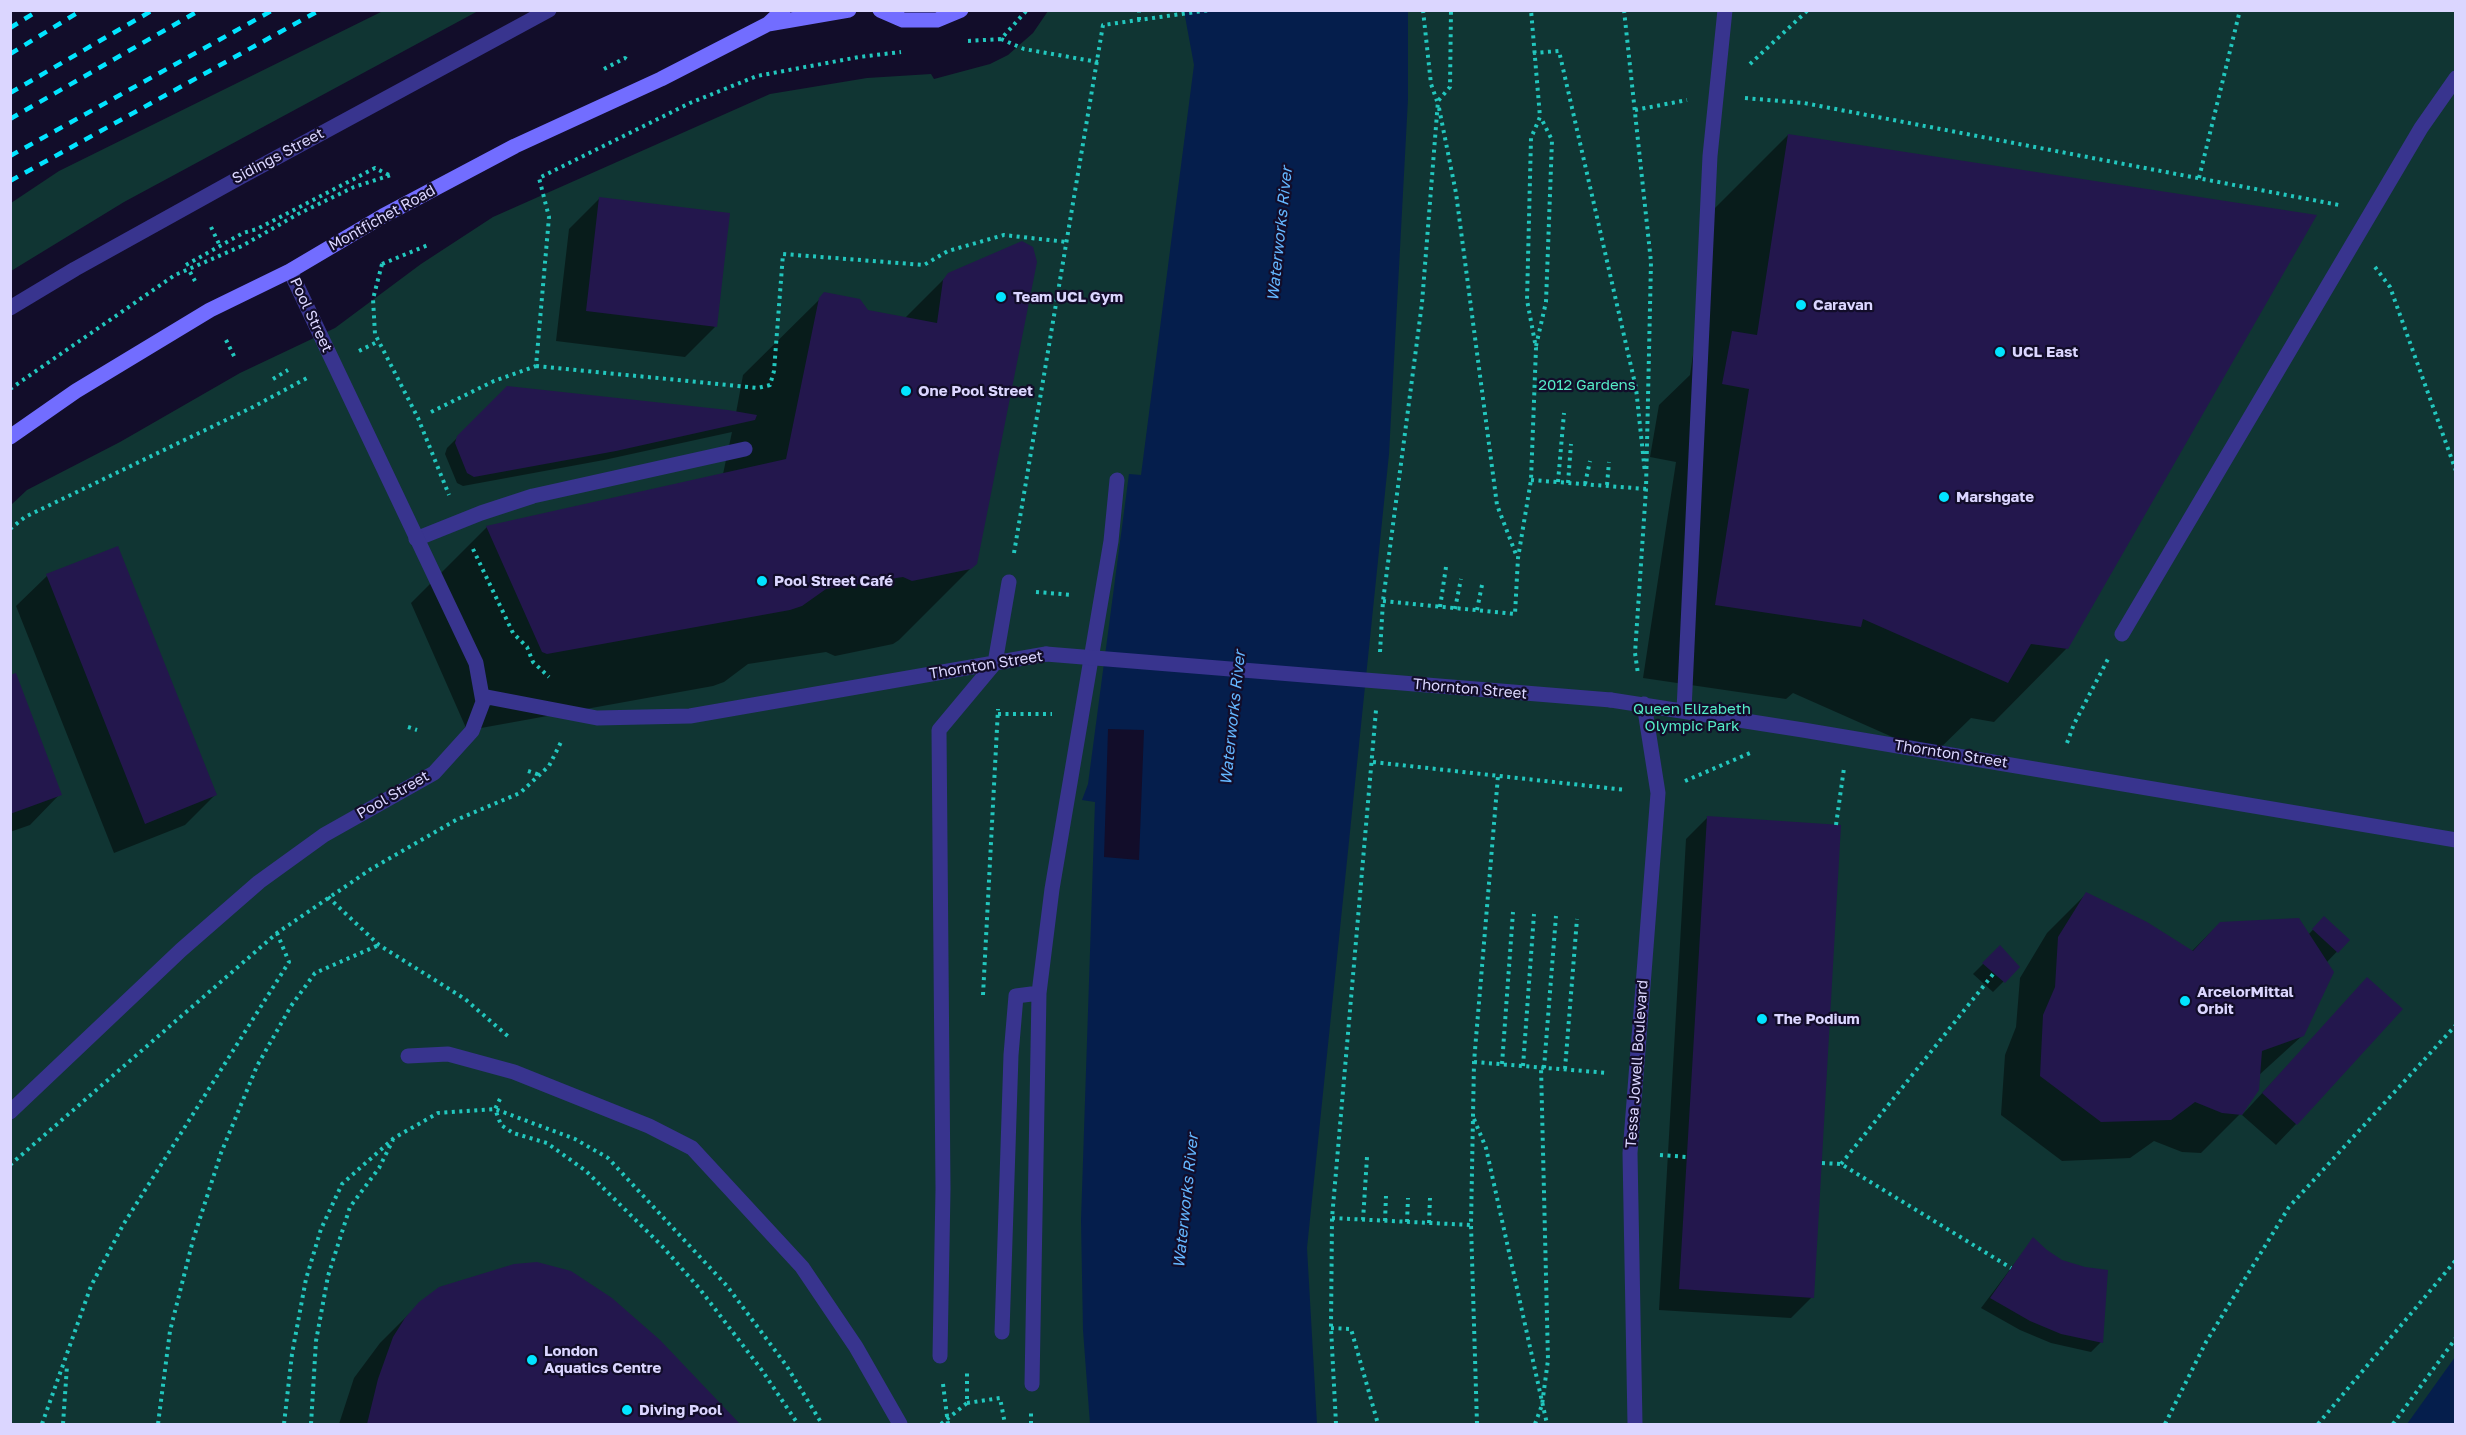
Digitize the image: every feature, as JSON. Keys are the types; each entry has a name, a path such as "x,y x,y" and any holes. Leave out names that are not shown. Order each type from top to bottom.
{"street":[{"name":"Sidings Street","path":"10,308 218,189 549,10"},
{"name":"Montfichet Road","path":"10,437 76,391 164,336 290,271 383,216 515,146 661,79 768,24 783,10"},
{"name":"Montfichet Road","path":"768,24 849,10"},
{"path":"880,10 903,20 937,20 961,10"},
{"path":"1684,710 1710,156 1725,10"},
{"path":"2122,634 2421,128 2456,78"},
{"name":"Pool Street","path":"10,1112 181,950 259,882 324,835 434,772 472,731 483,702 476,663 290,271"},
{"path":"416,539 533,496 745,449"},
{"path":"1032,1384 1039,993 1052,889 1112,541 1117,480"},
{"path":"939,1356 943,1189 939,730 995,663 1009,582"},
{"name":"Thornton Street","path":"482,696 597,718 690,716 1046,654 1644,704 2456,840"},
{"name":"Tessa Jowell Boulevard","path":"1635,1425 1630,1153 1658,793 1644,704"},
{"path":"1002,1332 1011,1055 1016,996 1039,993"},
{"path":"408,1056 448,1054 514,1072 649,1126 692,1149 802,1268 856,1347 900,1425"}],"path":[{"path":"1001,39 1027,10"},
{"path":"1139,10 1139,20"},
{"path":"1009,582 1103,25 1210,10"},
{"path":"1423,10 1431,84 1438,101 1456,193 1497,505 1518,558"},
{"path":"1379,658 1383,601 1422,303 1438,101 1450,87 1451,10"},
{"path":"1383,601 1515,614 1518,558 1531,480 1536,348 1546,302 1552,140 1540,117 1531,10"},
{"path":"1624,10 1651,262 1646,489 1635,653 1644,704"},
{"path":"1716,96 1808,10"},
{"path":"2199,178 2240,10"},
{"path":"959,43 1001,39 1024,49 1098,62"},
{"path":"536,366 549,217 539,178 690,103 757,76 859,57 912,51"},
{"path":"1533,54 1559,51 1636,388 1646,489"},
{"path":"754,69 757,76"},
{"path":"1635,110 1716,96 1804,103 2054,153 2199,178 2371,212"},
{"path":"1536,348 1527,300 1531,138 1540,117"},
{"path":"10,389 175,275 242,246 337,195 390,176 375,168 186,265"},
{"path":"337,195 343,205"},
{"path":"212,227 220,246"},
{"path":"431,412 494,381 536,366 758,388 770,385 774,371 783,254 924,265 948,251 1004,235 1067,242"},
{"path":"2354,240 2390,286 2456,471"},
{"path":"428,245 382,264 373,299 373,322 377,342 418,418 460,521 513,633 527,647 533,662 553,681"},
{"path":"190,272 195,281"},
{"path":"226,340 235,358"},
{"path":"361,350 377,342"},
{"path":"273,379 288,370"},
{"path":"10,529 25,517 296,384"},
{"path":"1558,482 1564,413"},
{"path":"1568,483 1571,444"},
{"path":"1585,484 1590,461"},
{"path":"1607,485 1609,462"},
{"path":"1531,480 1646,489"},
{"path":"1440,607 1446,567"},
{"path":"1455,609 1461,579"},
{"path":"1477,611 1482,585"},
{"path":"1048,593 1071,595"},
{"path":"2056,772 2074,724 2122,634"},
{"path":"1336,1425 1331,1328 1332,1218 1373,762 1376,705"},
{"path":"998,714 1041,714"},
{"path":"408,727 417,730"},
{"path":"1658,793 1803,730"},
{"path":"1836,825 1848,737"},
{"path":"10,1165 277,933 371,869 456,820 520,793 549,766 562,739"},
{"path":"1373,762 1606,788"},
{"path":"528,771 540,775"},
{"path":"1477,1425 1471,1226 1474,1062 1498,776"},
{"path":"328,897 379,945 465,999 511,1039 514,1072 495,1109 501,1125 513,1133 547,1143 586,1171 662,1246 699,1288 761,1369 798,1425"},
{"path":"1502,1064 1513,912"},
{"path":"1523,1066 1534,914"},
{"path":"1535,1425 1542,1406 1548,1360 1542,1068 1556,916"},
{"path":"1565,1069 1577,919"},
{"path":"42,1425 91,1286 123,1225 289,962 277,933"},
{"path":"158,1425 170,1331 193,1240 221,1153 257,1066 291,1006 315,973 379,945"},
{"path":"1841,1164 1994,973"},
{"path":"2164,1425 2206,1342 2289,1207 2456,1024"},
{"path":"1474,1062 1581,1071"},
{"path":"284,1425 292,1354 302,1300 321,1228 342,1184 394,1138 438,1113 495,1109 575,1139 608,1158 727,1286 786,1365 822,1425"},
{"path":"1473,1116 1486,1148 1547,1425"},
{"path":"311,1425 316,1341 328,1276 350,1207 379,1168 394,1138"},
{"path":"1362,1220 1367,1157"},
{"path":"1822,1163 1841,1164 2011,1268"},
{"path":"1385,1221 1386,1196"},
{"path":"1407,1222 1408,1198"},
{"path":"1429,1223 1430,1198"},
{"path":"1332,1218 1471,1226"},
{"path":"2318,1425 2456,1260"},
{"path":"1331,1328 1351,1329 1378,1425"},
{"path":"2393,1425 2456,1338"},
{"path":"939,1356 948,1423 941,1425"},
{"path":"63,1425 67,1359"},
{"path":"966,1403 1000,1398 1005,1425"}],"green space":[{"path":"385,10 478,11 124,202 11,271 11,203 59,171"},
{"name":"Queen Elizabeth Olympic Park","path":"1048,11 2455,11 2455,1424 11,1424 11,505 27,490 120,442 240,373 335,328 421,264 493,217 770,94 867,78 931,74 934,79 990,64 1008,55 1033,33"}],"water":[{"name":"Waterworks River","path":"1184,11 1408,11 1408,99 1389,454 1307,1248 1317,1424 1090,1424 1083,1330 1081,1220 1095,802 1082,800 1088,784 1129,474 1141,475 1194,65"},
{"path":"2455,1357 2455,1424 2407,1424"}],"pier":[{"path":"1108,729 1144,730 1139,860 1104,857"}],"building":[{"name":"Marshgate","path":"1788,134 2317,215 2068,649 2031,644 2008,683 1863,619 1861,627 1715,605 1749,389 1722,384 1732,331 1757,335"},
{"path":"599,197 730,213 717,327 586,311"},
{"name":"One Pool Street","path":"1022,241 1033,247 1037,262 977,564 971,569 912,581 903,577 826,589 802,606 790,610 547,654 542,652 486,526 786,459 819,298 824,292 860,299 868,310 937,323 943,280 948,273"},
{"path":"507,386 757,415 755,420 616,451 474,477 467,473 455,443 457,436"},
{"path":"118,546 217,795 145,824 46,574"},
{"path":"16,673 62,795 10,814 10,675"},
{"name":"The Podium","path":"1707,816 1841,825 1814,1298 1679,1289"},
{"name":"ArcelorMittal Orbit","path":"2086,892 2147,922 2193,951 2220,922 2299,918 2334,972 2304,1036 2262,1051 2259,1090 2242,1115 2222,1113 2195,1102 2171,1120 2101,1122 2040,1076 2043,1015 2055,987 2058,937"},
{"path":"2324,916 2350,940 2338,953 2312,929"},
{"path":"2000,945 2020,967 2005,983 1982,963"},
{"path":"2367,977 2403,1009 2297,1125 2262,1093"},
{"path":"2033,1237 2062,1260 2085,1267 2108,1270 2103,1343 2061,1334 2030,1321 1990,1298"},
{"name":"London Aquatics Centre","path":"537,1262 571,1271 612,1298 660,1340 740,1424 367,1424 378,1379 393,1337 419,1302 439,1287 514,1264"}],"railway":[{"path":"10,28 39,10"},
{"path":"10,54 82,10"},
{"path":"10,93 153,10"},
{"path":"10,119 200,10"},
{"path":"10,156 273,10"},
{"path":"10,181 320,10"}],"place":[{"name":"Team UCL Gym","path":"1001,297"},
{"name":"Caravan","path":"1801,305"},
{"name":"UCL East","path":"2000,352"},
{"name":"One Pool Street","path":"906,391"},
{"name":"Marshgate","path":"1944,497"},
{"name":"Pool Street Café","path":"762,581"},
{"name":"ArcelorMittal Orbit","path":"2185,1001"},
{"name":"The Podium","path":"1762,1019"},
{"name":"London Aquatics Centre","path":"532,1360"},
{"name":"Diving Pool","path":"627,1410"}],"park label":[{"name":"2012 Gardens","path":"1587,385"}]}
